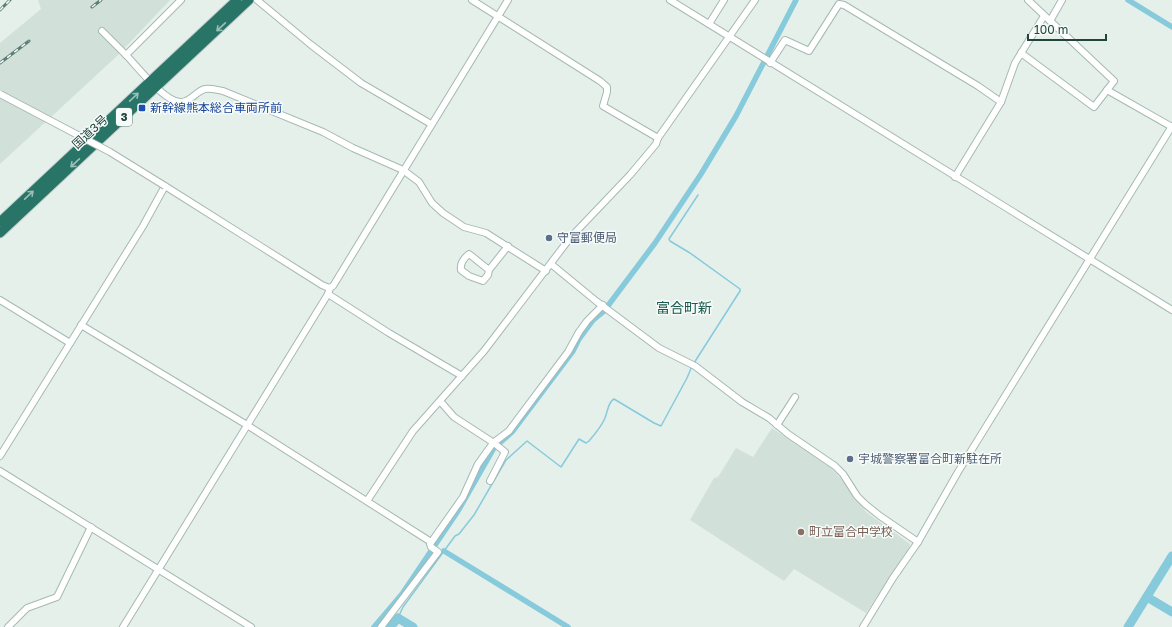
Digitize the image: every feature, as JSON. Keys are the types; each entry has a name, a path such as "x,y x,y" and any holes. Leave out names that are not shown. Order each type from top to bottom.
{"highway":[{"name":"国道3号","path":"0,233 237,0"},
{"name":"国道3号","path":"0,222 249,0"}],"street":[{"path":"126,55 181,0"},
{"path":"257,0 310,44 362,83 434,120"},
{"path":"472,0 600,81 607,88 603,106 659,137"},
{"path":"123,627 508,0"},
{"path":"670,0 1172,310"},
{"path":"709,24 724,0"},
{"path":"367,501 413,431 484,351 570,238 630,175 656,144 659,137 755,0"},
{"path":"1021,53 1094,107 1114,81 1028,0"},
{"path":"1050,21 1062,0"},
{"path":"770,62 785,40 809,51 839,4 844,4 978,86 1001,102"},
{"path":"955,177 1001,102 1015,63 1044,16"},
{"path":"102,31 153,84 166,96 173,100 180,102 186,101 204,89 223,91 323,132 353,148 403,170 419,182 432,203 443,213 464,227 486,233 546,271"},
{"path":"863,627 893,578 918,542 958,472 1172,127 1107,90"},
{"path":"0,94 110,152 322,285 389,333 462,376"},
{"path":"0,456 144,226 165,186"},
{"path":"489,270 469,254 464,259 460,268 465,274 482,281 488,276 489,270 508,246"},
{"path":"551,264 605,308 659,348 695,366 742,402 835,466 844,474 857,496 865,504 918,542"},
{"path":"0,300 70,343"},
{"path":"432,546 463,497 478,464 495,444 509,431 568,352 587,321 605,308"},
{"path":"81,325 247,425 367,501 432,546 438,552 381,627"},
{"path":"777,425 795,397"},
{"path":"440,401 454,417 505,452 490,481"},
{"path":"0,471 251,627"},
{"path":"8,627 27,608 57,597 91,528"}],"shaded area":[{"path":"38,0 170,0 117,56 0,164 0,43 41,9"},
{"name":"町立富合中学校","path":"772,428 831,468 845,483 866,512 910,544 909,548 866,613 794,569 784,581 690,520 714,478 718,477 736,448 753,457"}],"waterway":[{"path":"374,627 402,594 458,511 494,448 512,432 573,351 579,339 593,320 604,311 655,243 701,174 736,116 796,0"},
{"path":"1128,0 1172,27"},
{"path":"694,363 740,291 740,289 669,239 698,195"},
{"path":"398,618 403,607 455,536 459,534 474,515 506,460 527,441 561,467 579,439 586,443 597,431 605,417 610,403 614,399 661,426 692,366"},
{"path":"444,551 568,627"},
{"path":"1128,627 1172,556"},
{"path":"1147,597 1172,612"},
{"path":"390,627 398,618 413,627"}],"railway":[{"path":"0,10 10,0"},
{"path":"92,7 101,0"},
{"path":"0,63 29,41"}],"place":[{"name":"新幹線熊本総合車両所前","path":"142,108"},
{"name":"守富郵便局","path":"549,238"},
{"name":"宇城警察署富合町新駐在所","path":"850,459"},
{"name":"町立富合中学校","path":"801,532"}],"district":[{"name":"富合町新","path":"684,308"}]}
